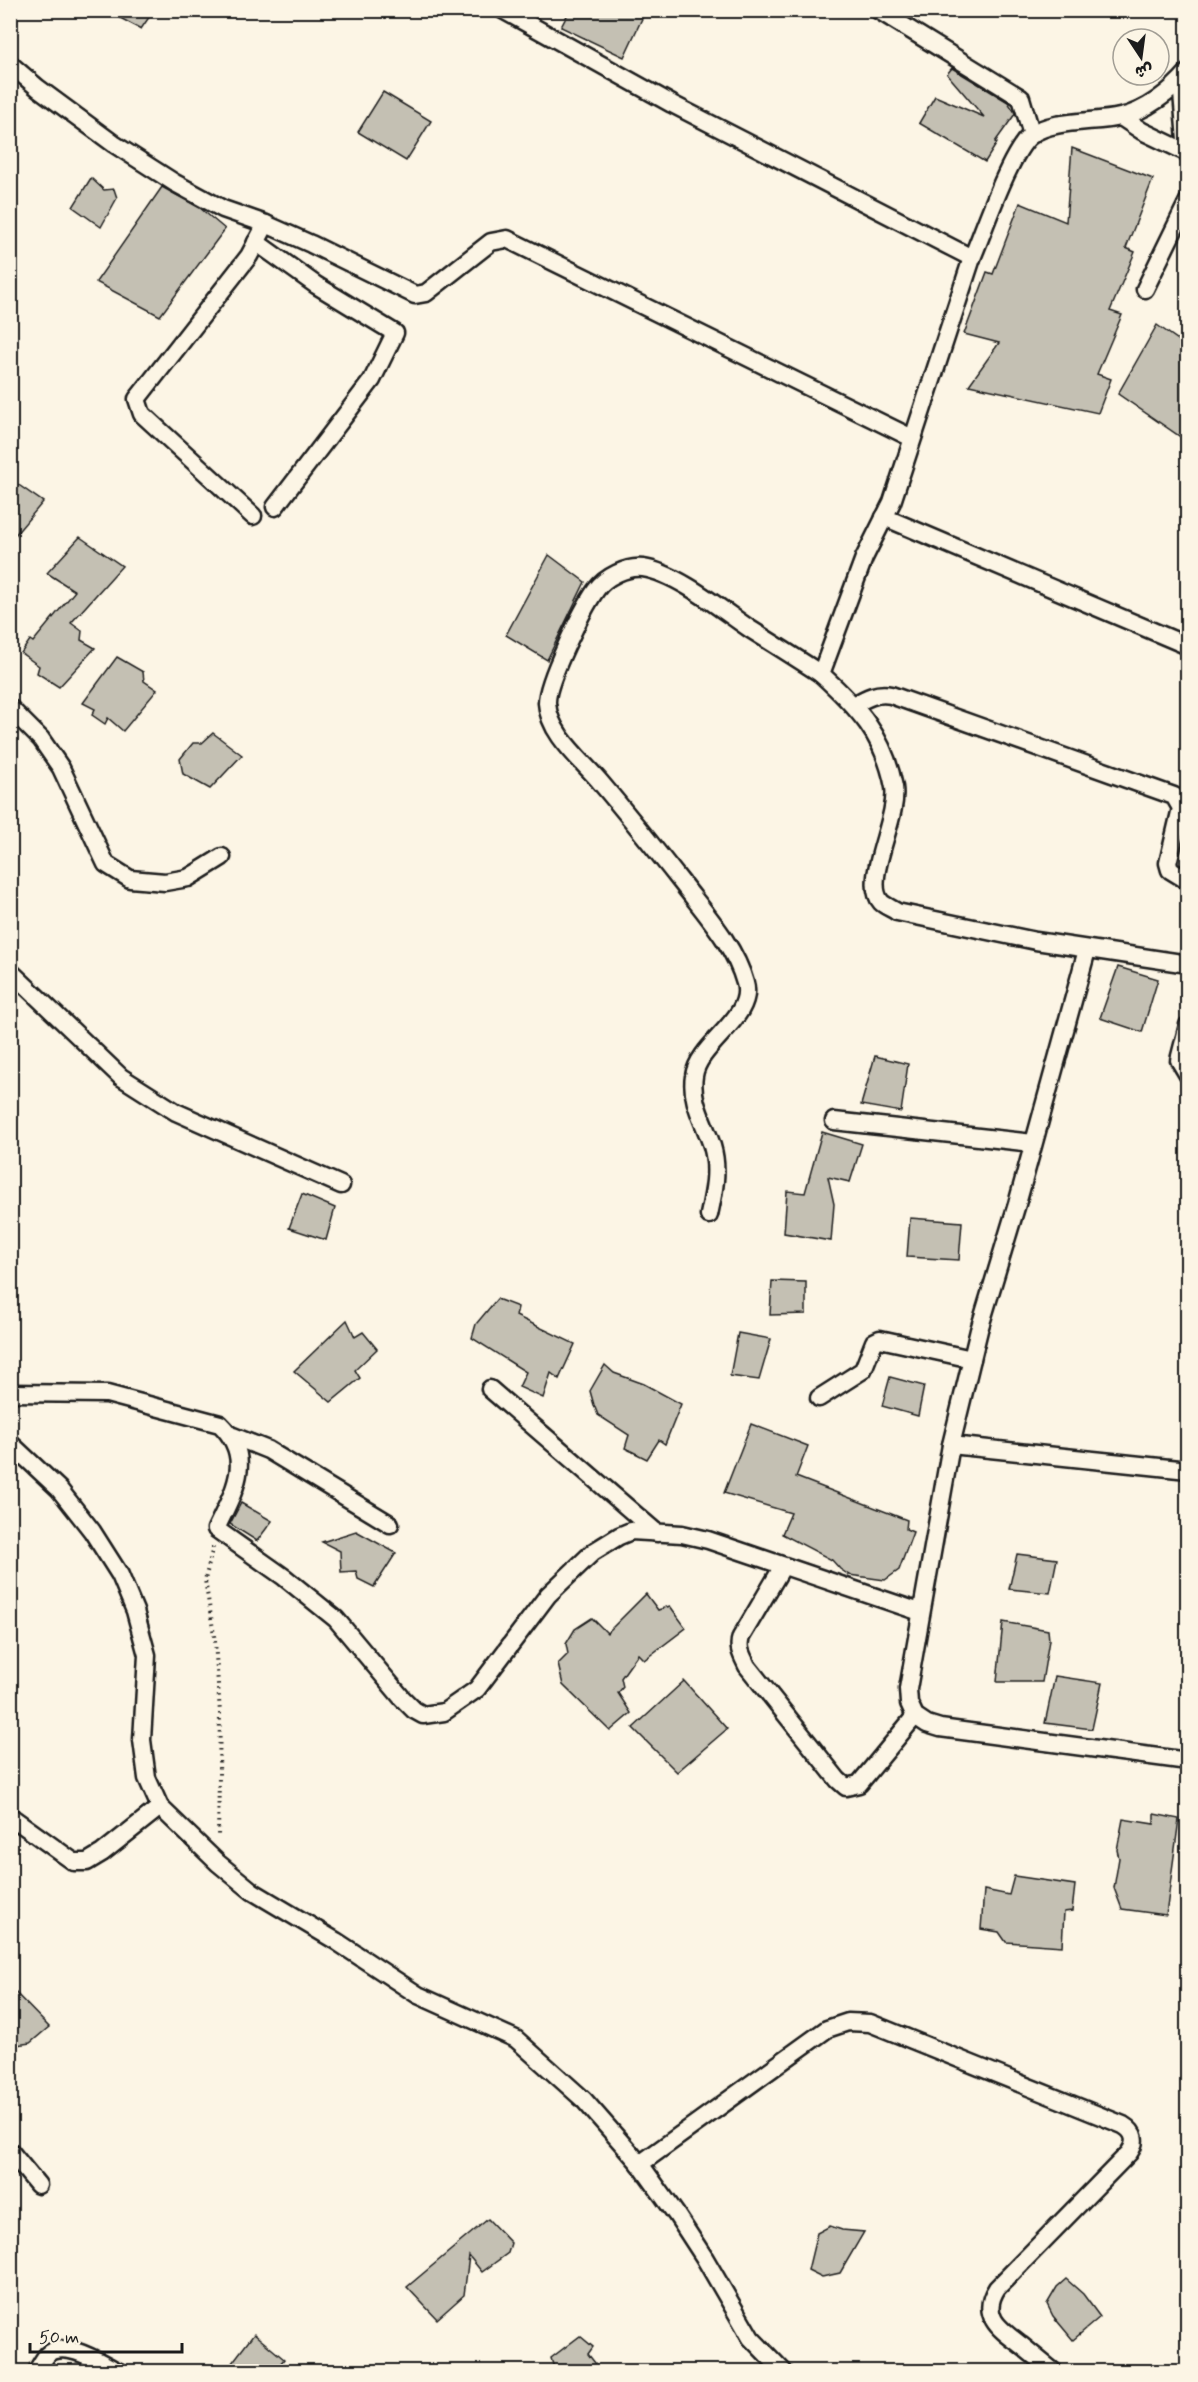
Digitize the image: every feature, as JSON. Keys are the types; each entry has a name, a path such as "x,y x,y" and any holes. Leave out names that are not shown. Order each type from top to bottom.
{"street":[{"path":"503,10 672,104 972,258"},
{"path":"878,10 1021,98 1032,135"},
{"path":"10,64 38,88 114,144 175,183 223,209 266,224 415,295 426,293 466,264 491,242 507,238 912,438"},
{"path":"1121,117 1142,131 1187,152 1184,76"},
{"path":"821,674 864,558 892,502 972,258 1015,156 1032,135 1061,123 1121,117 1152,103 1184,76"},
{"path":"1145,289 1188,201"},
{"path":"254,516 142,414 137,399 249,256 266,224"},
{"path":"256,242 316,285 395,333 372,380 275,507"},
{"path":"884,517 1188,646"},
{"path":"709,1215 716,1169 712,1147 695,1104 694,1075 700,1058 731,1024 743,1003 746,986 732,952 703,910 552,725 547,701 552,677 597,589 612,576 627,570 642,568 665,574 821,674 854,705 874,730 894,788 893,814 876,871 876,886 881,902 897,912 1087,950 1188,964"},
{"path":"854,705 868,697 883,693 891,695 1174,796 1181,808 1168,863 1170,870 1188,881"},
{"path":"10,708 41,739 61,768 106,864 130,879 165,882 188,878 222,857"},
{"path":"1087,950 972,1359 951,1445 920,1612 908,1689 909,1703 915,1716 927,1724 940,1728 1188,1761"},
{"path":"10,971 121,1077 176,1112 341,1185"},
{"path":"1188,1025 1179,1060 1188,1076"},
{"path":"834,1121 1033,1143"},
{"path":"819,1398 863,1370 874,1342 880,1339 972,1359"},
{"path":"490,1389 657,1533"},
{"path":"10,1393 107,1394 220,1424 233,1436 268,1450 390,1524"},
{"path":"233,1436 239,1452 240,1470 234,1493 216,1529 284,1576 336,1619 402,1698 423,1715 444,1712 477,1689 548,1595 593,1552 619,1536 631,1532 682,1534 708,1540 920,1612"},
{"path":"10,1443 59,1490 92,1531 120,1575 135,1611 147,1655 142,1740 147,1778 160,1807 252,1891 336,1941 418,1995 516,2039 584,2100 640,2164 693,2240 751,2338 784,2372"},
{"path":"951,1445 1188,1470"},
{"path":"783,1566 738,1644 747,1666 838,1780 846,1787 859,1784 915,1716"},
{"path":"10,1816 74,1862 87,1862 102,1853 160,1807"},
{"path":"640,2164 826,2029 848,2022 870,2023 1123,2125 1133,2134 1135,2140 1129,2153 997,2288 991,2301 991,2315 1000,2329 1054,2372"},
{"path":"10,2151 38,2185"},
{"path":"36,2372 48,2354 60,2349 70,2349 118,2372"}],"path":[{"path":"216,1529 206,1580 215,1641 220,1713 219,1863"}],"building":[{"path":"105,10 154,10 141,29"},
{"path":"570,10 646,10 624,57 561,27"},
{"path":"952,68 1008,102 1014,111 1015,114 995,142 997,143 985,162 919,123 935,96 984,117 947,74"},
{"path":"383,92 431,121 406,161 358,132"},
{"path":"1072,148 1153,179 1126,248 1135,252 1110,311 1122,315 1097,374 1111,379 1098,413 969,385 999,343 964,334 987,272 993,274 1020,203 1066,222"},
{"path":"91,178 104,190 114,189 117,198 101,227 73,207"},
{"path":"162,187 200,208 225,229 160,316 96,282"},
{"path":"1157,325 1188,347 1188,442 1118,394"},
{"path":"10,479 43,502 10,541"},
{"path":"80,537 122,566 71,623 82,631 81,640 95,648 59,687 37,673 39,666 21,653 30,640 33,642 75,591 47,573"},
{"path":"549,555 585,582 547,660 506,635"},
{"path":"117,657 143,672 144,681 157,690 123,731 108,718 105,724 92,715 95,709 83,703"},
{"path":"213,733 242,755 210,789 183,774 180,759 193,743 202,743"},
{"path":"1118,967 1158,979 1142,1032 1100,1018"},
{"path":"875,1056 908,1064 901,1112 861,1105"},
{"path":"822,1132 862,1144 850,1182 828,1177 834,1204 831,1241 784,1233 787,1191 805,1193"},
{"path":"302,1194 335,1208 326,1240 289,1228"},
{"path":"910,1218 962,1222 959,1260 907,1257"},
{"path":"772,1281 806,1282 806,1314 770,1315"},
{"path":"497,1299 518,1307 516,1316 575,1344 559,1379 551,1373 543,1398 519,1387 526,1372 472,1338 476,1324"},
{"path":"347,1320 355,1337 363,1332 377,1349 355,1370 360,1378 331,1402 294,1371"},
{"path":"738,1333 771,1339 759,1380 730,1376"},
{"path":"605,1365 614,1373 644,1384 681,1404 665,1444 659,1440 647,1459 625,1448 629,1435 598,1415 590,1391"},
{"path":"890,1377 924,1386 918,1416 882,1406"},
{"path":"751,1424 808,1446 796,1477 907,1520 906,1529 913,1532 899,1570 885,1580 849,1575 832,1560 782,1534 791,1513 724,1493"},
{"path":"241,1503 272,1521 257,1541 230,1524"},
{"path":"356,1531 396,1553 374,1587 358,1579 356,1571 341,1572 340,1551 322,1542"},
{"path":"1017,1554 1057,1559 1050,1593 1009,1589"},
{"path":"646,1594 658,1610 670,1606 686,1628 644,1660 638,1654 621,1678 623,1687 618,1693 631,1713 610,1731 563,1685 558,1664 568,1654 566,1644 575,1629 592,1618 607,1633"},
{"path":"1003,1622 1048,1630 1049,1640 1042,1682 997,1682"},
{"path":"1055,1676 1102,1683 1092,1729 1045,1723"},
{"path":"684,1681 727,1729 677,1772 633,1728"},
{"path":"1154,1814 1179,1819 1166,1915 1122,1909 1114,1888 1119,1858 1117,1850 1123,1819 1154,1824"},
{"path":"1014,1876 1075,1885 1072,1911 1064,1912 1062,1946 1006,1942 999,1932 981,1929 984,1890 1009,1895"},
{"path":"10,1987 49,2027 30,2043 10,2046"},
{"path":"488,2219 511,2243 508,2253 482,2272 469,2256 464,2295 437,2319 407,2287"},
{"path":"830,2226 842,2230 864,2232 840,2273 822,2277 808,2270 817,2233"},
{"path":"1066,2279 1083,2294 1100,2317 1073,2340 1053,2316 1047,2304 1057,2287"},
{"path":"254,2334 284,2359 274,2372 225,2372"},
{"path":"580,2336 593,2347 588,2354 602,2372 555,2372 551,2358"}]}
